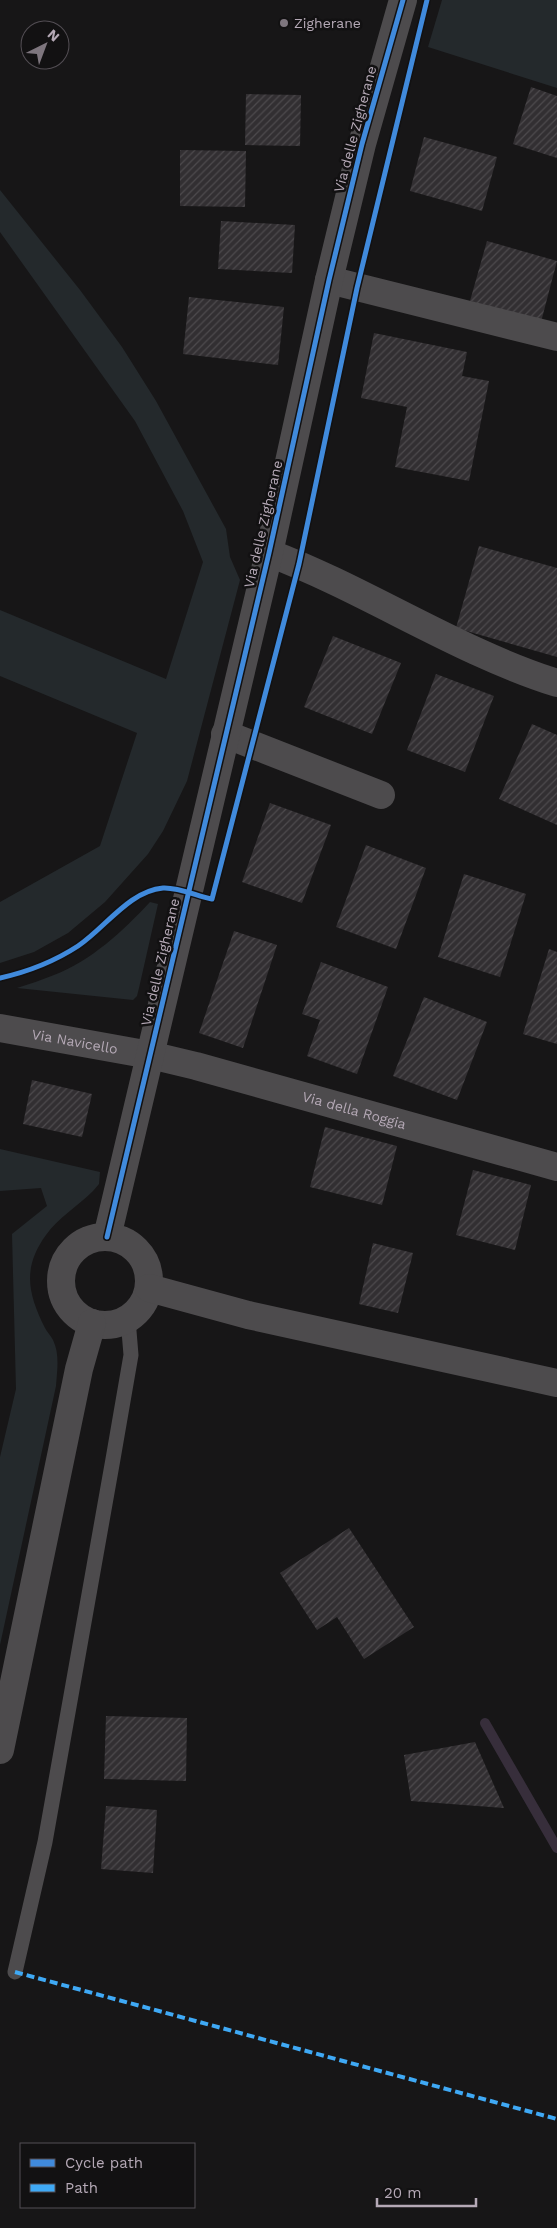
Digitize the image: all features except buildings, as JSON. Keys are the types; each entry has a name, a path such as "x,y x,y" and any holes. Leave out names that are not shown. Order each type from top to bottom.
{"street":[{"name":"Via delle Zigherane","path":"107,1237 269,552 328,280 362,144 403,0"},
{"path":"328,280 557,337"},
{"path":"269,552 299,564 449,639 528,674 557,683"},
{"path":"225,734 381,795"},
{"name":"Via Navicello","path":"0,1028 150,1055"},
{"name":"Via della Roggia","path":"150,1055 557,1167"},
{"path":"107,1237 122,1240 139,1254 149,1274 149,1288 138,1311 128,1319 105,1325 92,1323 80,1317 70,1307 64,1294 61,1280 63,1267 70,1255 80,1245 93,1239 107,1237"},
{"path":"149,1288 248,1315 557,1383"},
{"path":"0,1750 79,1369 92,1323"}],"lane":[{"path":"14,1972 45,1842 113,1460 131,1355 128,1319"}],"shaded area":[{"path":"442,0 557,0 557,88 428,47"},
{"path":"0,190 80,290 122,347 156,401 226,529 230,557 240,580 187,781 163,831 148,854 105,902 68,933 34,952 0,963 0,902 100,846 137,733 0,676 0,610 166,679 203,562 183,511 135,421 0,232"},
{"path":"150,902 158,904 137,996 133,1000 17,988 54,975 81,962 118,934"},
{"path":"0,1149 100,1172 99,1184 56,1223 38,1247 33,1259 30,1281 32,1292 39,1316 55,1345 58,1363 56,1386 0,1645 0,1457 16,1389 12,1234 47,1206 41,1188 0,1191"}],"waterway":[{"path":"485,1723 557,1848"}],"marked path":[{"path":"15,1972 557,2119"}],"cycle path":[{"path":"107,1237 269,553 329,280 362,144 403,0"},
{"path":"0,978 40,965 78,946 128,903 151,891 163,888 175,889 212,899 299,564 357,288 427,0"}],"place":[{"name":"Zigherane","path":"284,23"}]}
